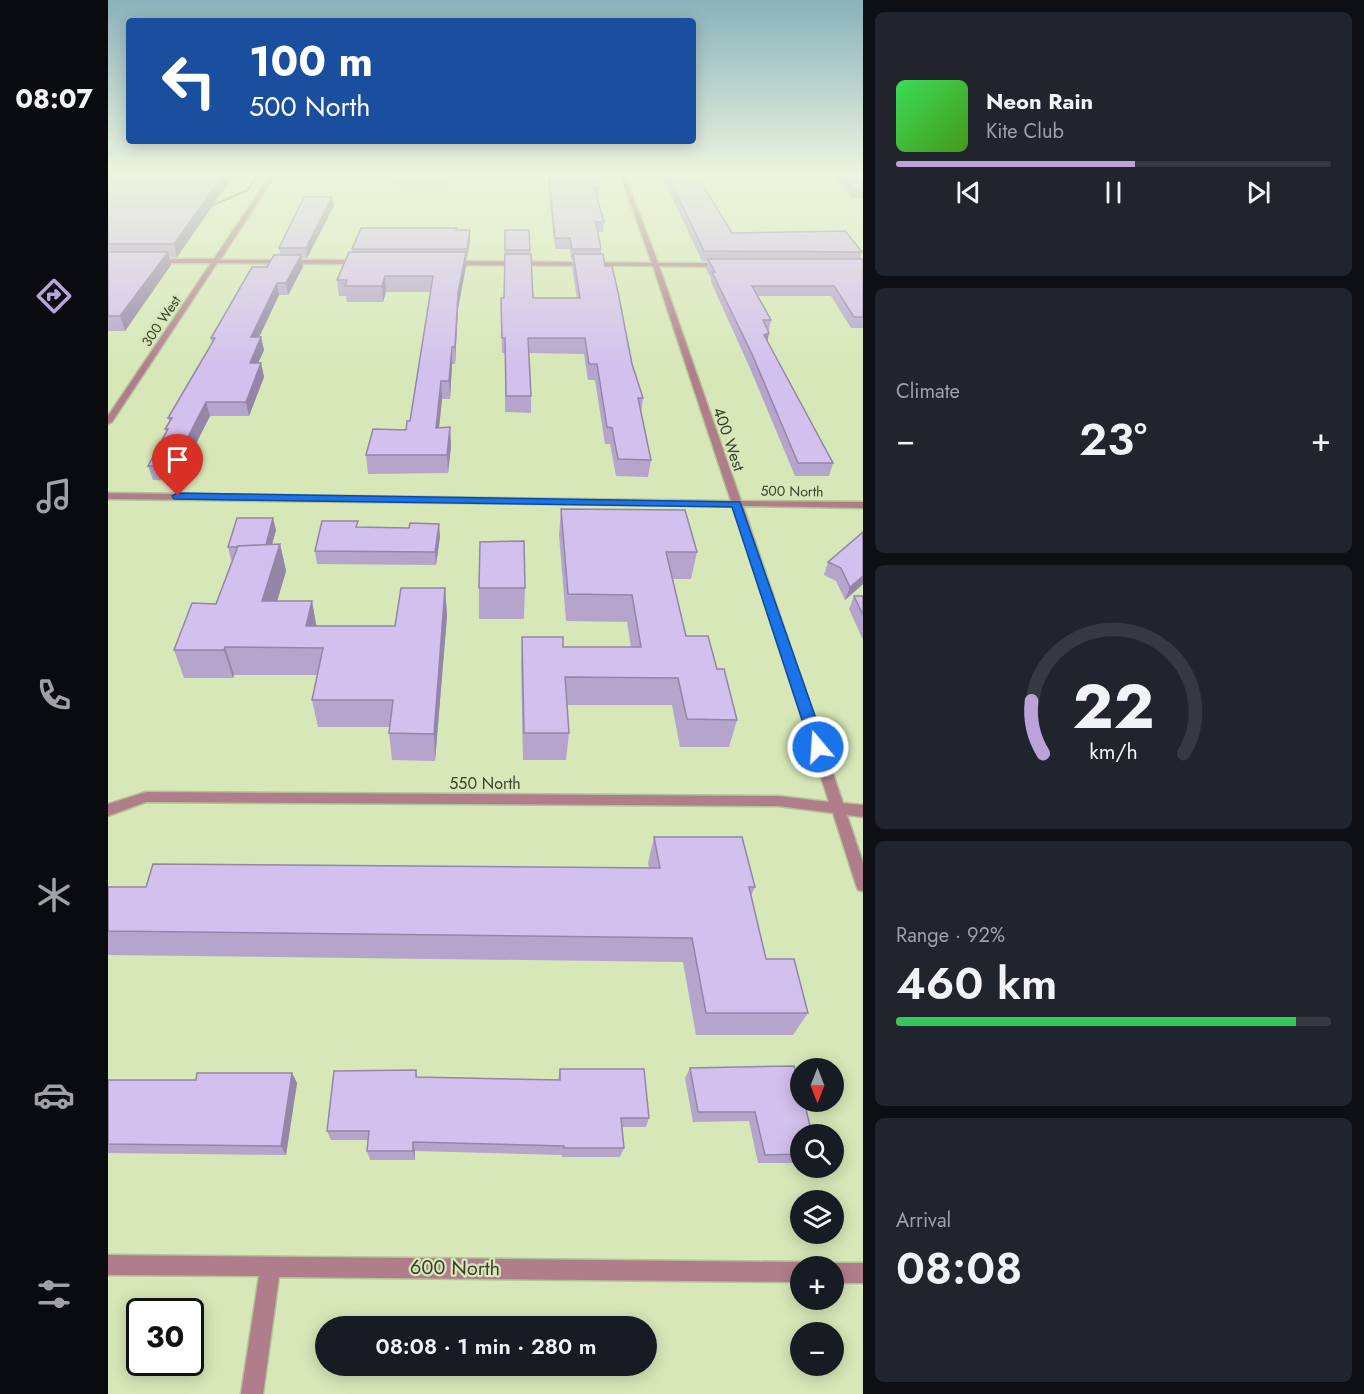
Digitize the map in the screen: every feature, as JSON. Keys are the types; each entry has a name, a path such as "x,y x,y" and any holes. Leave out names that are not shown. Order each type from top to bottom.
{"street":[{"name":"300 West","path":"108,422 231,239"},
{"name":"400 West","path":"646,239 863,885"},
{"path":"144,261 374,262"},
{"path":"445,263 727,265"},
{"name":"500 North","path":"108,496 863,505"},
{"name":"550 North","path":"108,810 147,797 778,801 863,810"},
{"name":"600 North","path":"108,1264 790,1272"},
{"path":"252,1394 271,1266"},
{"path":"844,1273 863,1273"}],"building":[{"path":"108,239 178,239 174,244 108,244"},
{"path":"283,239 311,239 306,248 279,248"},
{"path":"356,239 469,239 467,249 352,249"},
{"path":"505,239 529,239 530,250 505,250"},
{"path":"570,239 599,239 601,249 572,249"},
{"path":"698,239 852,239 862,252 704,251"},
{"path":"108,252 168,252 120,316 108,316"},
{"path":"349,252 466,252 458,293 455,347 452,347 449,381 441,381 436,428 450,427 447,455 366,455 373,429 406,430 407,421 410,421 433,276 385,276 382,286 345,286 347,280 337,280"},
{"path":"505,254 531,254 533,298 580,298 573,254 603,254 605,266 612,266 632,364 643,398 638,398 651,460 618,459 612,428 607,427 597,364 589,364 585,338 528,338 531,396 506,396 505,338 502,338 501,298 504,298"},
{"path":"274,255 301,255 286,283 277,283 251,337 261,337 250,363 261,363 246,402 206,402 173,466 148,466 168,429 165,429 172,418 168,418 215,338 211,338 252,267 267,267"},
{"path":"708,259 863,259 863,317 854,317 834,286 752,286 771,320 763,320 769,333 764,335 833,463 798,463 752,354 712,272 715,272"},
{"path":"561,509 685,510 697,552 666,552 686,636 708,636 717,669 724,669 737,720 687,719 678,678 565,677 569,733 524,733 522,637 563,637 563,647 641,647 632,595 568,594"},
{"path":"237,518 273,518 266,545 228,547"},
{"path":"322,521 358,521 356,527 409,528 410,523 439,524 435,552 315,551"},
{"path":"863,532 863,576 850,587 841,568 828,562"},
{"path":"524,541 525,588 479,588 480,542"},
{"path":"280,544 262,601 312,601 306,626 395,626 401,588 445,588 434,734 389,733 393,700 312,700 323,648 225,647 224,650 174,650 192,603 216,604 238,546"},
{"path":"854,596 863,596 863,615"},
{"path":"654,837 742,837 755,887 749,887 766,959 794,959 808,1013 706,1013 692,938 108,931 108,887 146,887 153,864 660,868"},
{"path":"790,1066 790,1112 807,1112 810,1124 790,1124 790,1154 765,1155 755,1112 698,1112 690,1068"},
{"path":"560,1069 644,1069 649,1118 621,1118 624,1148 413,1142 413,1151 367,1151 369,1131 327,1131 334,1071 416,1070 416,1077 560,1080"},
{"path":"197,1073 292,1073 281,1146 108,1144 108,1080 196,1080"}],"route":[{"path":"178,496 736,504 818,747"}]}
